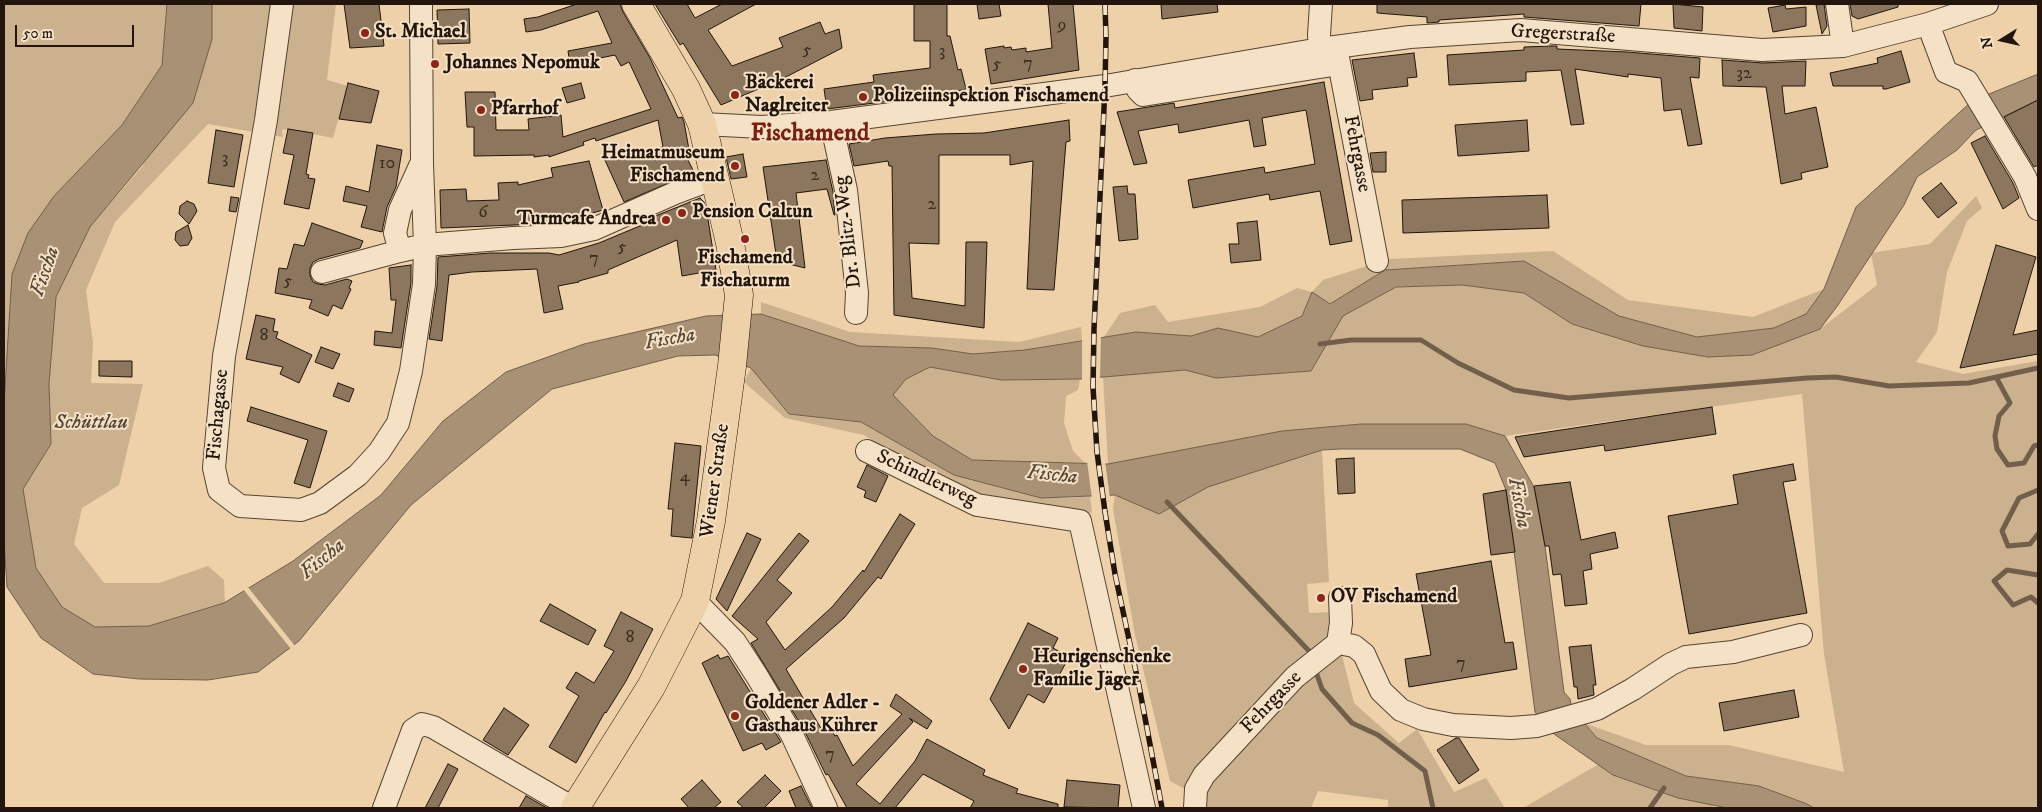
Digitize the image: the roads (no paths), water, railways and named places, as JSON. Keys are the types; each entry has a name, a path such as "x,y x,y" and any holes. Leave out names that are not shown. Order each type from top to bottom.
{"main road":[{"name":"Wiener Straße","path":"574,808 652,686 696,601 711,521 732,366 739,295 736,272 702,124 686,89 636,4"}],"street":[{"name":"Fischagasse","path":"282,4 266,120 220,387 214,468 219,490 240,506 301,510 320,503 358,476 378,452 398,423 411,371 424,284 426,245 422,164 421,4"},
{"name":"Fehrgasse","path":"1322,4 1319,35 1332,53 1377,261"},
{"path":"1837,4 1843,46"},
{"name":"Gregerstraße","path":"702,124 762,127 831,122 1105,86 1332,53 1410,37 1521,30 1762,50 1843,46 1928,24 1988,4"},
{"path":"1928,24 1946,72 1967,81 2024,177 2038,209"},
{"name":"Dr. Blitz-Weg","path":"831,122 846,190 857,293 856,313"},
{"path":"400,250 395,232 400,210 422,164"},
{"path":"322,272 400,250 426,245 561,236 594,229 674,192 715,178"},
{"name":"Schindlerweg","path":"867,451 977,505 1080,521 1144,808"},
{"path":"1340,598 1341,623 1334,646 1354,646 1364,654 1380,691 1401,710 1423,719 1453,725 1511,728 1537,726 1596,709 1686,657 1732,652 1802,635"},
{"path":"696,601 735,642 757,676 792,735 826,808"},
{"name":"Fehrgasse","path":"1194,808 1196,789 1204,775 1295,677 1334,646"},
{"name":"Wiener Straße","path":"384,808 413,730 422,724 433,727 574,808"}],"water":[{"name":"Fischa","path":"167,4 212,4 212,39 193,103 90,227 56,297 49,384 51,444 23,489 36,568 62,607 95,627 149,626 224,603 293,561 381,495 443,421 506,372 584,344 706,316 761,314 859,346 932,348 973,354 1025,350 1136,332 1191,336 1218,328 1258,337 1302,316 1312,292 1330,304 1385,270 1524,261 1619,316 1697,337 1774,328 1806,314 1824,289 1856,207 1972,101 2038,74 2038,100 1976,130 1957,150 1917,177 1904,205 1820,329 1752,355 1708,357 1643,346 1572,324 1524,293 1462,285 1396,287 1343,316 1311,371 1216,378 1185,370 1080,379 1001,380 930,367 906,379 893,395 933,436 972,460 1108,464 1282,431 1361,424 1466,424 1505,436 1534,487 1545,546 1564,692 1570,699 1572,708 1597,738 1686,776 1759,786 1814,808 1727,808 1678,798 1613,775 1554,734 1535,712 1506,490 1495,463 1460,449 1322,450 1208,487 1159,514 1115,495 1041,498 954,475 861,422 789,414 751,368 715,355 678,356 552,389 411,505 299,641 258,672 208,680 139,679 93,674 41,638 7,587 4,541 4,404 12,274 28,233 54,196 122,125 162,65"}],"waterway":[{"path":"1320,344 1351,340 1421,340 1458,363 1514,390 1569,398 1807,378 1836,377 1889,386 1969,383 2038,368"},
{"path":"1996,377 2010,403 1999,416 1995,436 1997,449 2008,465 2024,463 2034,446 2038,445"},
{"path":"2038,490 2019,498 2002,531 2008,546 2030,544 2038,534"},
{"path":"1167,502 1310,652 1311,657"},
{"path":"2038,575 2007,570 1994,581 2013,605 2031,597 2038,603"},
{"path":"1315,669 1322,689 1352,723 1378,735 1425,771 1433,808"},
{"path":"1650,808 1664,788"}],"railway":[{"path":"1105,4 1105,86 1094,329 1093,387 1097,452 1115,574 1162,808"}],"place":[{"name":"St. Michael","path":"365,33"},
{"name":"Johannes Nepomuk","path":"435,64"},
{"name":"Bäckerei Naglreiter","path":"735,95"},
{"name":"Polizeiinspektion Fischamend","path":"863,97"},
{"name":"Pfarrhof","path":"481,110"},
{"name":"Heimatmuseum Fischamend","path":"735,166"},
{"name":"Pension Caltun","path":"682,213"},
{"name":"Turmcafe Andrea","path":"666,220"},
{"name":"Fischamend Fischaturm","path":"745,239"},
{"name":"OV Fischamend","path":"1321,598"},
{"name":"Heurigenschenke Familie Jäger","path":"1023,669"},
{"name":"Goldener Adler - Gasthaus Kührer","path":"735,716"}],"district":[{"name":"Fischamend","path":"810,135"}],"park label":[{"name":"Schüttlau","path":"91,424"}]}
